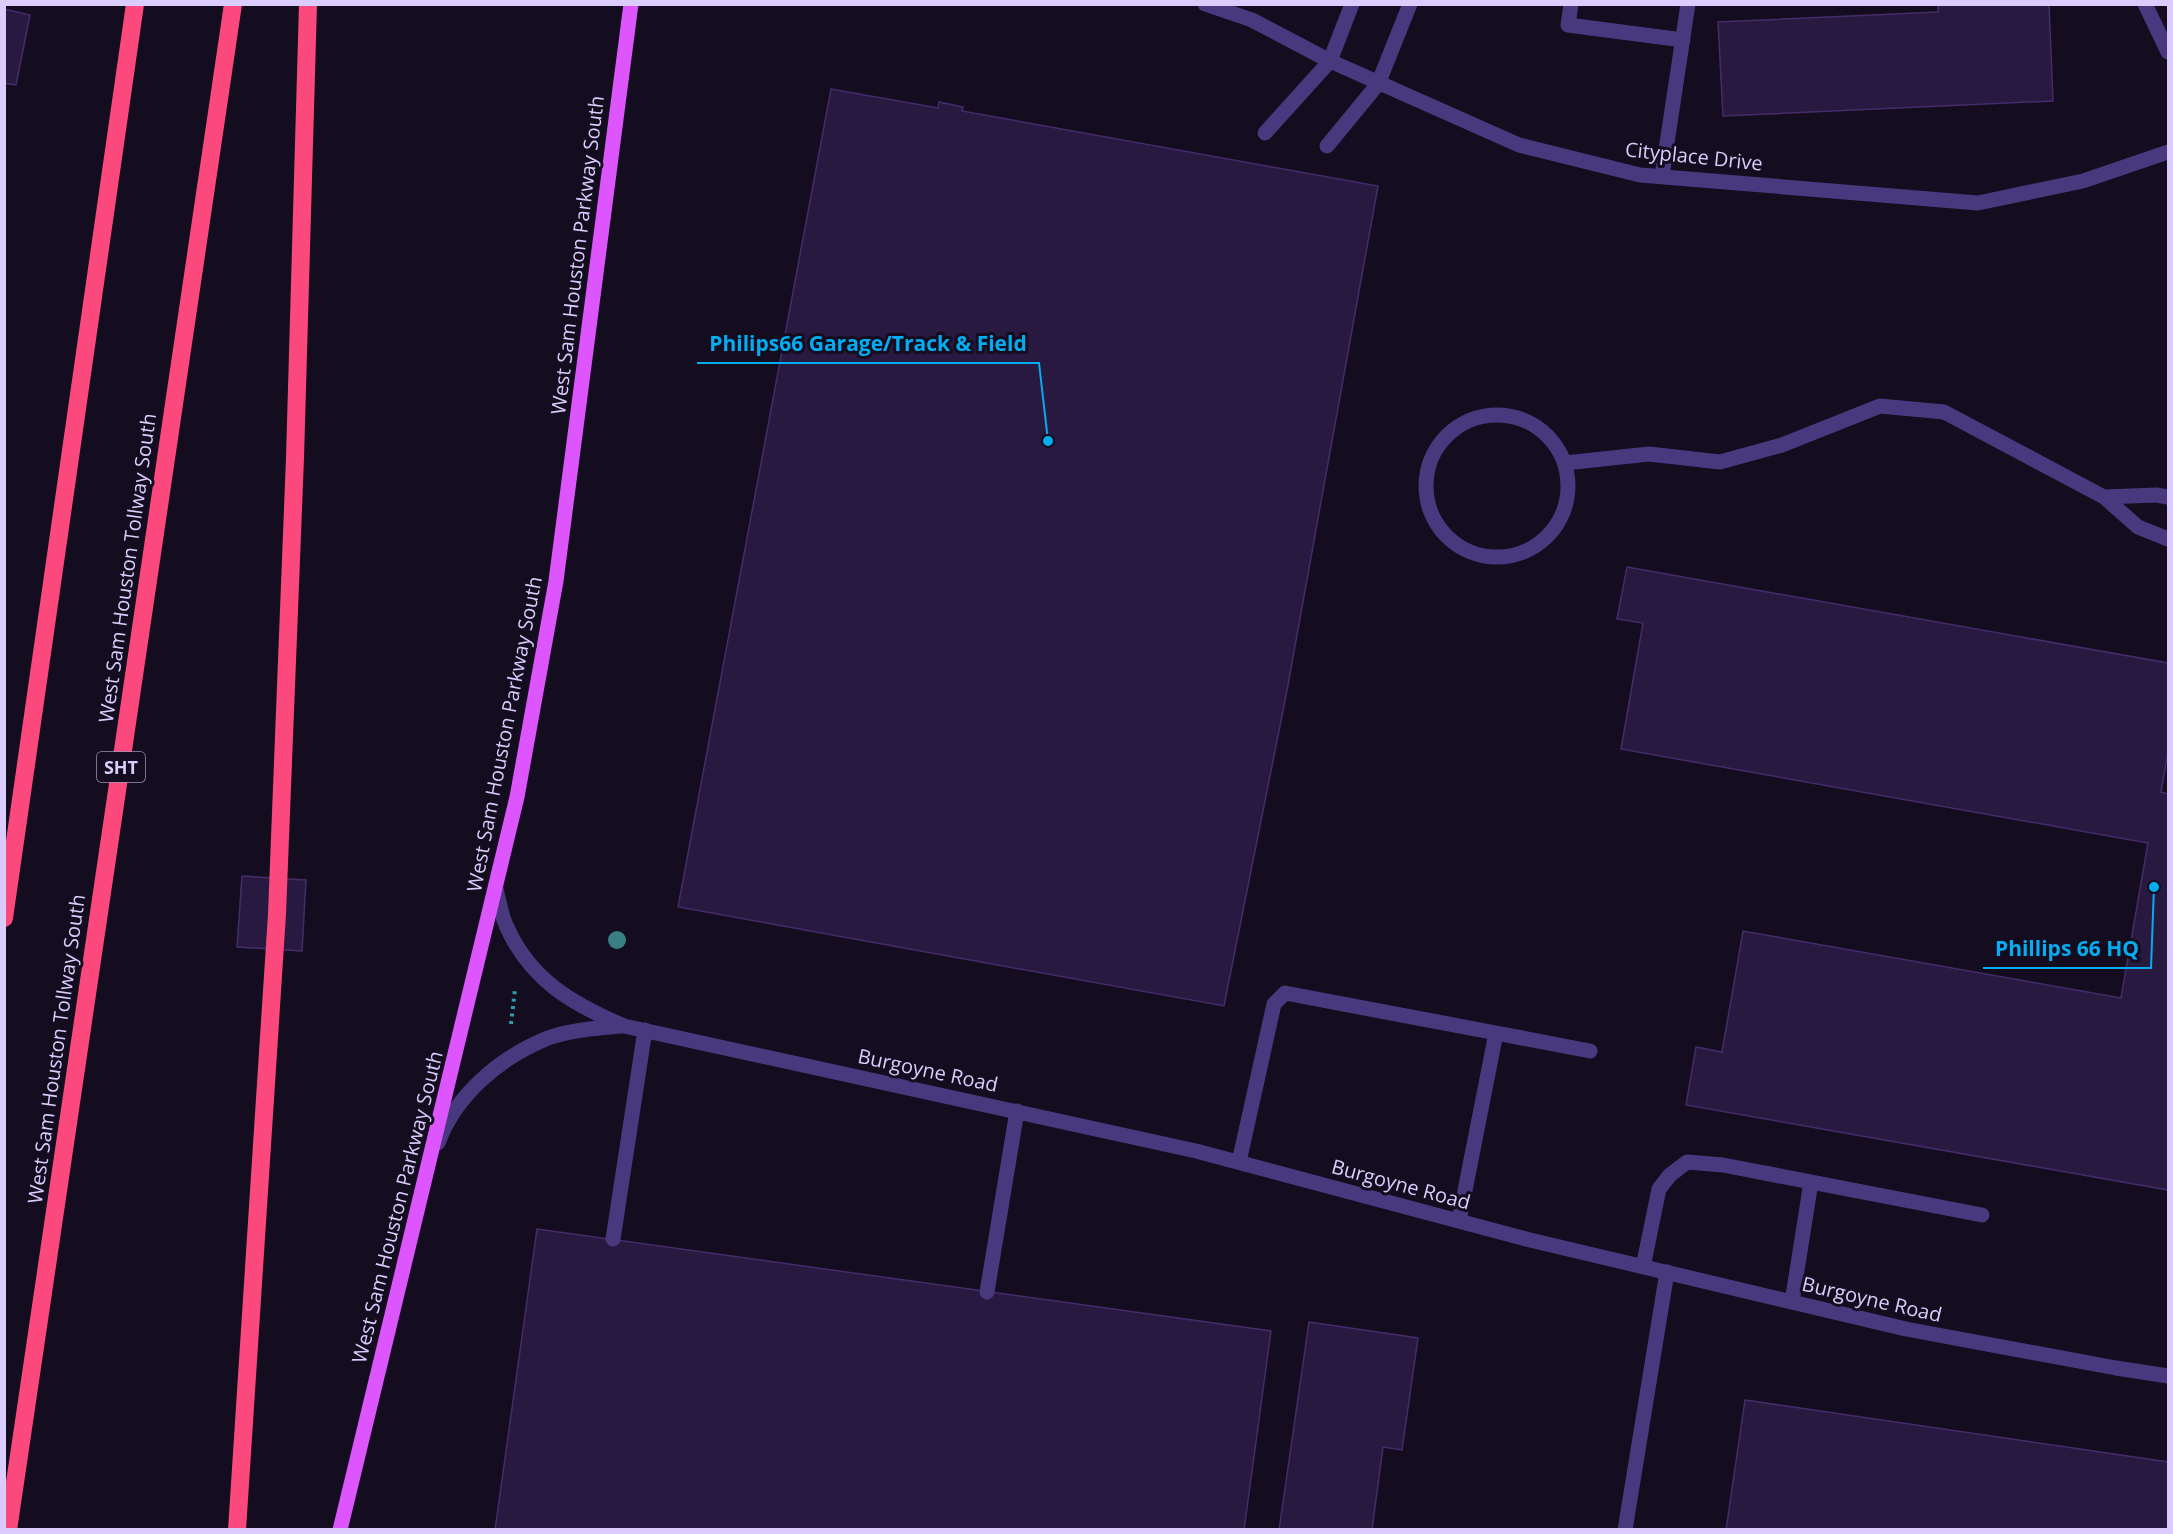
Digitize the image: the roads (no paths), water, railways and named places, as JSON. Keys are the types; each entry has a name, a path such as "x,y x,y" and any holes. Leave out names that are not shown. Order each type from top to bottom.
{"highway":[{"path":"4,918 135,4"},
{"name":"West Sam Houston Tollway South","path":"8,1530 233,4"},
{"path":"237,1530 277,914 295,458 309,4"}],"main road":[{"name":"West Sam Houston Parkway South","path":"340,1530 517,797 555,581 631,4"}],"street":[{"name":"Cityplace Drive","path":"1205,4 1252,20 1378,84 1520,145 1640,175 1978,203 2083,181 2169,152"},
{"path":"1265,133 1330,61 1352,4"},
{"path":"1327,146 1378,84 1410,4"},
{"path":"1571,4 1568,25 1683,40"},
{"path":"1662,176 1688,4"},
{"path":"2145,4 2169,52"},
{"path":"1565,463 1649,454 1720,462 1782,445 1880,406 1944,412 2104,497 2138,527 2169,539"},
{"path":"1494,414 1517,417 1538,426 1554,442 1565,463 1569,485 1565,510 1554,531 1535,547 1512,556 1488,557 1464,549 1444,535 1431,514 1425,492 1427,469 1436,448 1451,430 1471,419 1494,414"},
{"path":"2104,497 2156,495 2169,497"},
{"name":"Burgoyne Road","path":"496,889 505,924 522,956 546,983 576,1004 624,1026 1017,1111 1239,1162 1459,1221 1906,1329 2169,1376"},
{"path":"1239,1162 1274,1004 1285,993 1590,1051"},
{"name":"Burgoyne Road","path":"427,1174 443,1129 470,1090 507,1058 550,1038 597,1028 624,1026"},
{"path":"614,1239 645,1030"},
{"path":"1459,1221 1496,1033"},
{"path":"987,1292 1017,1111"},
{"path":"1643,1267 1659,1189 1670,1175 1687,1162 1723,1165 1982,1215"},
{"path":"1792,1302 1810,1182"},
{"path":"1625,1530 1666,1272"}],"place":[{"name":"Philips66 Garage/Track & Field","path":"1048,441"},
{"name":"Phillips 66 HQ","path":"2154,887"}]}
